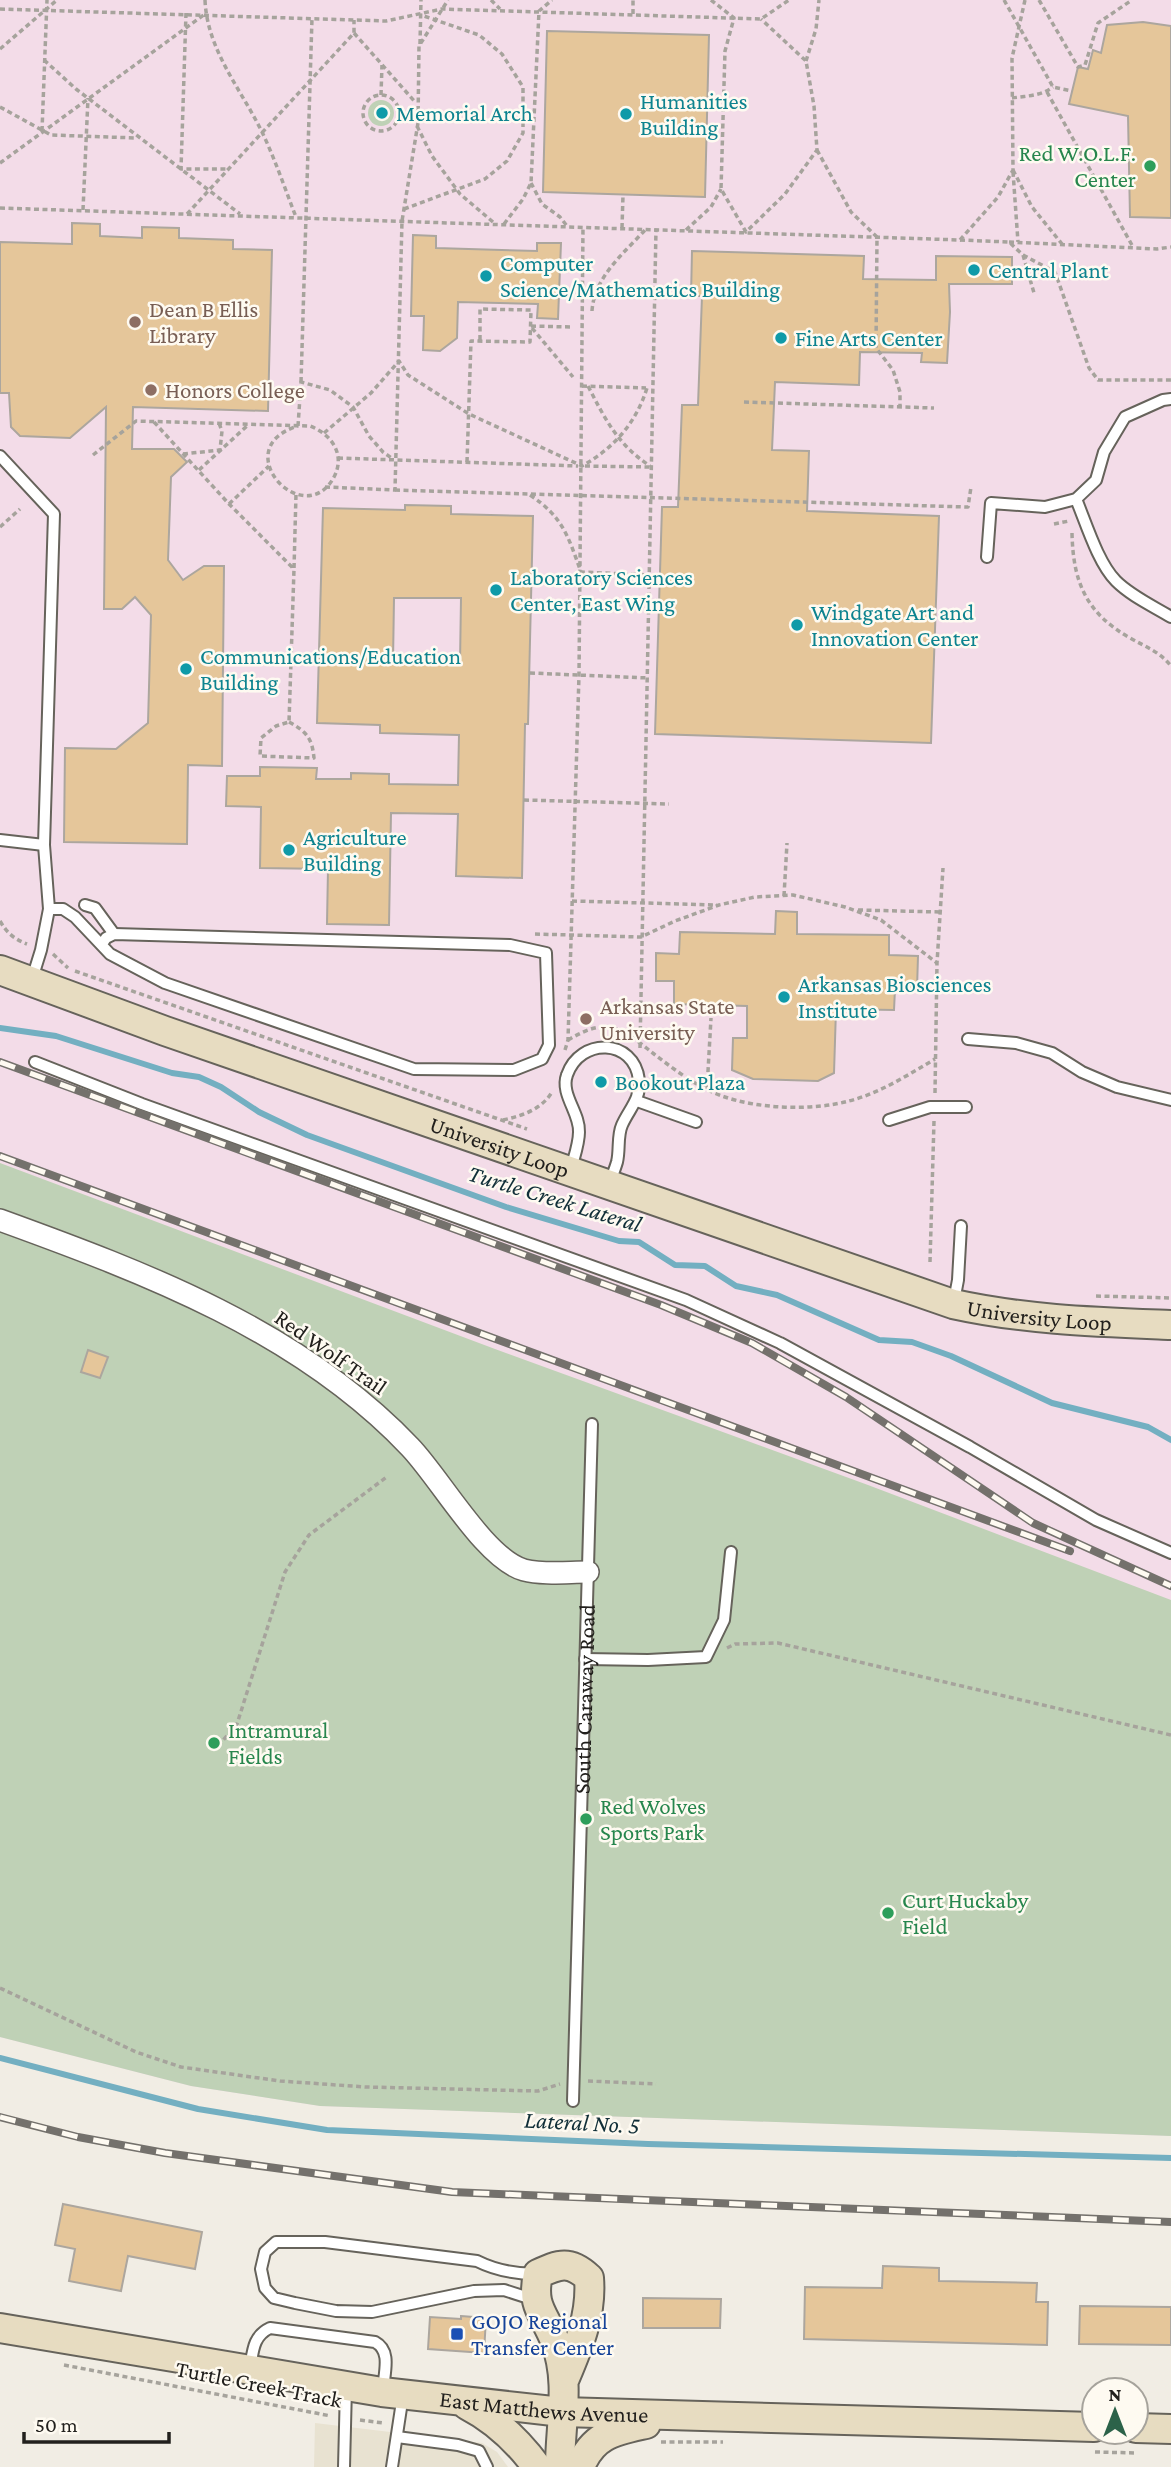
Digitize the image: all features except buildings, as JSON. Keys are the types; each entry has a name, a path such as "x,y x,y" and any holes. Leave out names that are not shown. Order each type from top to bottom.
{"street":[{"name":"University Loop","path":"0,970 165,1031 953,1304 1004,1315 1171,1325"},
{"name":"Red Wolf Trail","path":"0,1220 143,1274 222,1311 336,1382 374,1413 410,1447 480,1536 509,1563 525,1570 588,1572"},
{"path":"560,2467 565,2378 589,2311 591,2296 589,2278 578,2268 558,2265 536,2287 556,2342 565,2378"},
{"name":"East Matthews Avenue","path":"0,2328 346,2387 454,2402 562,2412 1080,2427"},
{"path":"454,2402 468,2406 496,2424 516,2440 537,2467"},
{"path":"580,2467 586,2451 613,2431 683,2416"},
{"path":"1150,2428 1171,2429"}],"lane":[{"path":"987,557 991,503 1045,507 1076,499 1096,480 1104,452 1125,417 1171,399"},
{"path":"0,456 54,514 44,814 49,909 41,950 31,981"},
{"path":"1076,499 1100,556 1115,580 1171,617"},
{"path":"0,840 44,845"},
{"path":"85,905 95,908 114,934"},
{"path":"49,909 63,909 75,917 110,954 165,983 414,1069 514,1070 542,1059 549,1045 546,953 510,945 114,934 102,944"},
{"path":"968,1039 1016,1043 1052,1053 1082,1072 1117,1087 1171,1100"},
{"path":"570,1171 580,1129 566,1090 566,1076 575,1059 590,1049 619,1049 631,1060 639,1080 637,1101 621,1126 617,1161 609,1185"},
{"path":"35,1062 155,1109 686,1300 780,1343 971,1447 1096,1520 1171,1553"},
{"path":"637,1101 696,1122"},
{"path":"888,1120 930,1108 965,1107"},
{"path":"953,1304 958,1280 961,1226"},
{"name":"South Caraway Road","path":"573,2101 592,1424"},
{"path":"585,1659 706,1657 724,1620 731,1552"},
{"path":"276,2242 325,2242 477,2261 515,2274 536,2287 474,2291 372,2312 336,2311 274,2298 265,2288 261,2269 265,2252 276,2242"},
{"path":"249,2371 256,2337 270,2328 375,2342 382,2346 398,2431 392,2467"},
{"path":"344,2467 346,2387"},
{"path":"398,2431 479,2451 487,2467"}],"path":[{"path":"42,131 47,0"},
{"path":"0,49 57,0"},
{"path":"205,0 205,14 221,60 262,133 296,217"},
{"path":"395,490 402,221 417,126 421,0"},
{"path":"419,46 448,0"},
{"path":"491,0 502,11"},
{"path":"503,224 523,199 531,183 539,11 552,0"},
{"path":"633,14 634,0"},
{"path":"711,0 734,18"},
{"path":"0,9 386,21 442,9 761,19 789,0"},
{"path":"819,0 816,29 806,61 814,106 817,150 851,212 877,237 876,348 893,370 900,392 900,406"},
{"path":"1004,0 1053,87 1072,91"},
{"path":"1018,242 1013,170 1012,58 1025,0"},
{"path":"1039,0 1078,67 1085,65 1098,23 1132,0"},
{"path":"181,169 186,13"},
{"path":"0,163 205,14"},
{"path":"404,209 485,178 507,161 523,133 523,87 502,54 479,35 421,15"},
{"path":"298,426 312,18"},
{"path":"686,230 711,207 721,189 726,51 734,18"},
{"path":"761,19 806,61"},
{"path":"187,214 354,33 355,20"},
{"path":"354,33 418,104"},
{"path":"44,60 138,138 242,215"},
{"path":"381,95 382,64"},
{"path":"1012,97 1032,96 1047,92 1053,87"},
{"path":"1047,92 1133,247"},
{"path":"381,95 392,99 399,112 397,122 387,130 376,130 366,124 363,107 370,98 381,95"},
{"path":"83,210 88,98"},
{"path":"0,107 51,135 138,138"},
{"path":"399,112 418,112"},
{"path":"417,126 432,156 457,190 495,224"},
{"path":"746,232 786,194 817,150"},
{"path":"181,169 228,169"},
{"path":"960,240 998,197 1013,170"},
{"path":"1013,170 1031,207 1062,244"},
{"path":"531,183 542,204 560,217 567,226"},
{"path":"721,189 746,232"},
{"path":"622,228 624,195"},
{"path":"0,208 1171,247"},
{"path":"573,1047 564,1055 568,1040 579,675 583,227"},
{"path":"592,311 593,301 605,277 620,255 646,229"},
{"path":"643,1057 639,1042 649,678 656,229"},
{"path":"1009,242 1023,256 1055,272 1089,368 1098,380 1171,380"},
{"path":"1023,256 1034,293"},
{"path":"467,463 471,341 530,342 531,310 480,309 480,341"},
{"path":"531,326 570,327"},
{"path":"531,326 573,377"},
{"path":"324,433 371,393 399,361"},
{"path":"399,361 408,375 469,414 582,466"},
{"path":"301,382 330,390 354,407 369,436 383,452 396,461"},
{"path":"582,386 653,388"},
{"path":"588,386 609,429 636,457 652,467"},
{"path":"582,466 598,457 619,439 642,405 647,388"},
{"path":"744,402 934,408"},
{"path":"93,455 136,421 310,426 324,433 336,447 338,458 332,480 316,493 296,494 278,484 269,466 272,444 279,435 298,426"},
{"path":"154,421 229,505 294,569"},
{"path":"219,423 222,431 220,450"},
{"path":"199,471 249,424"},
{"path":"183,453 220,450"},
{"path":"338,458 652,467"},
{"path":"229,505 269,466"},
{"path":"325,488 968,507 971,488"},
{"path":"289,722 296,494"},
{"path":"528,494 549,508 564,527 581,572"},
{"path":"0,527 20,509"},
{"path":"1054,524 1072,521 1073,562 1089,606 1127,636 1162,655 1171,666"},
{"path":"581,572 650,575"},
{"path":"530,673 649,678"},
{"path":"289,722 312,741 314,758 260,756 261,738 276,726 289,722"},
{"path":"524,800 669,804"},
{"path":"785,896 787,843"},
{"path":"935,1095 937,963 943,868"},
{"path":"534,934 641,937 719,905 755,897 793,895 881,920 937,963"},
{"path":"572,901 719,905"},
{"path":"853,910 940,912"},
{"path":"708,1089 711,1018"},
{"path":"558,1051 568,1040 581,1032 609,1027 639,1042 690,1080 708,1089 723,1096 773,1107 848,1101 893,1084 935,1059"},
{"path":"631,1047 637,1052"},
{"path":"503,1121 529,1113 542,1104 553,1091"},
{"path":"930,1262 934,1121"},
{"path":"218,1746 237,1724 285,1572 309,1535 388,1476"},
{"path":"706,1657 735,1644 778,1643 1171,1735"},
{"path":"0,1988 136,2052 181,2067 280,2081 460,2091 538,2091 574,2080 656,2084"},
{"name":"Turtle Creek Track","path":"55,2363 346,2418 398,2431"}],"shaded area":[{"name":"Arkansas State University","path":"0,0 1171,0 1171,2136 320,2106 191,2086 0,2037"},
{"path":"315,2423 482,2443 497,2452 508,2467 314,2467"}],"green space":[{"path":"381,100 390,104 394,113 390,122 381,126 372,122 368,113 372,104"},
{"name":"Red Wolves Sports Park","path":"0,1163 1171,1600 1171,2136 320,2106 191,2086 0,2037"}],"waterway":[{"name":"Turtle Creek Lateral","path":"0,1028 56,1036 172,1073 199,1077 221,1087 259,1112 307,1135 506,1207 619,1241 639,1242 675,1265 705,1266 736,1286 777,1295 879,1340 912,1342 951,1356 1052,1403 1148,1427 1171,1440"},
{"name":"Lateral No. 5","path":"0,2058 198,2109 327,2130 648,2144 1171,2158"}],"railway":[{"path":"0,1062 661,1305 752,1343 846,1397 1033,1523 1171,1586"},
{"path":"0,1156 1070,1551"},
{"path":"0,2117 78,2137 165,2153 452,2192 1171,2222"}],"place":[{"name":"Memorial Arch","path":"382,113"},
{"name":"Humanities Building","path":"626,114"},
{"name":"Red W.O.L.F. Center","path":"1150,166"},
{"name":"Central Plant","path":"974,270"},
{"name":"Computer Science/Mathematics Building","path":"486,276"},
{"name":"Dean B Ellis Library","path":"135,322"},
{"name":"Fine Arts Center","path":"781,338"},
{"name":"Honors College","path":"151,390"},
{"name":"Laboratory Sciences Center, East Wing","path":"496,590"},
{"name":"Windgate Art and Innovation Center","path":"797,625"},
{"name":"Communications/Education Building","path":"186,669"},
{"name":"Agriculture Building","path":"289,850"},
{"name":"Arkansas Biosciences Institute","path":"784,997"},
{"name":"Arkansas State University","path":"586,1019"},
{"name":"Bookout Plaza","path":"601,1082"},
{"name":"Intramural Fields","path":"214,1743"},
{"name":"Red Wolves Sports Park","path":"586,1819"},
{"name":"Curt Huckaby Field","path":"888,1913"},
{"name":"GOJO Regional Transfer Center","path":"457,2334"}]}
